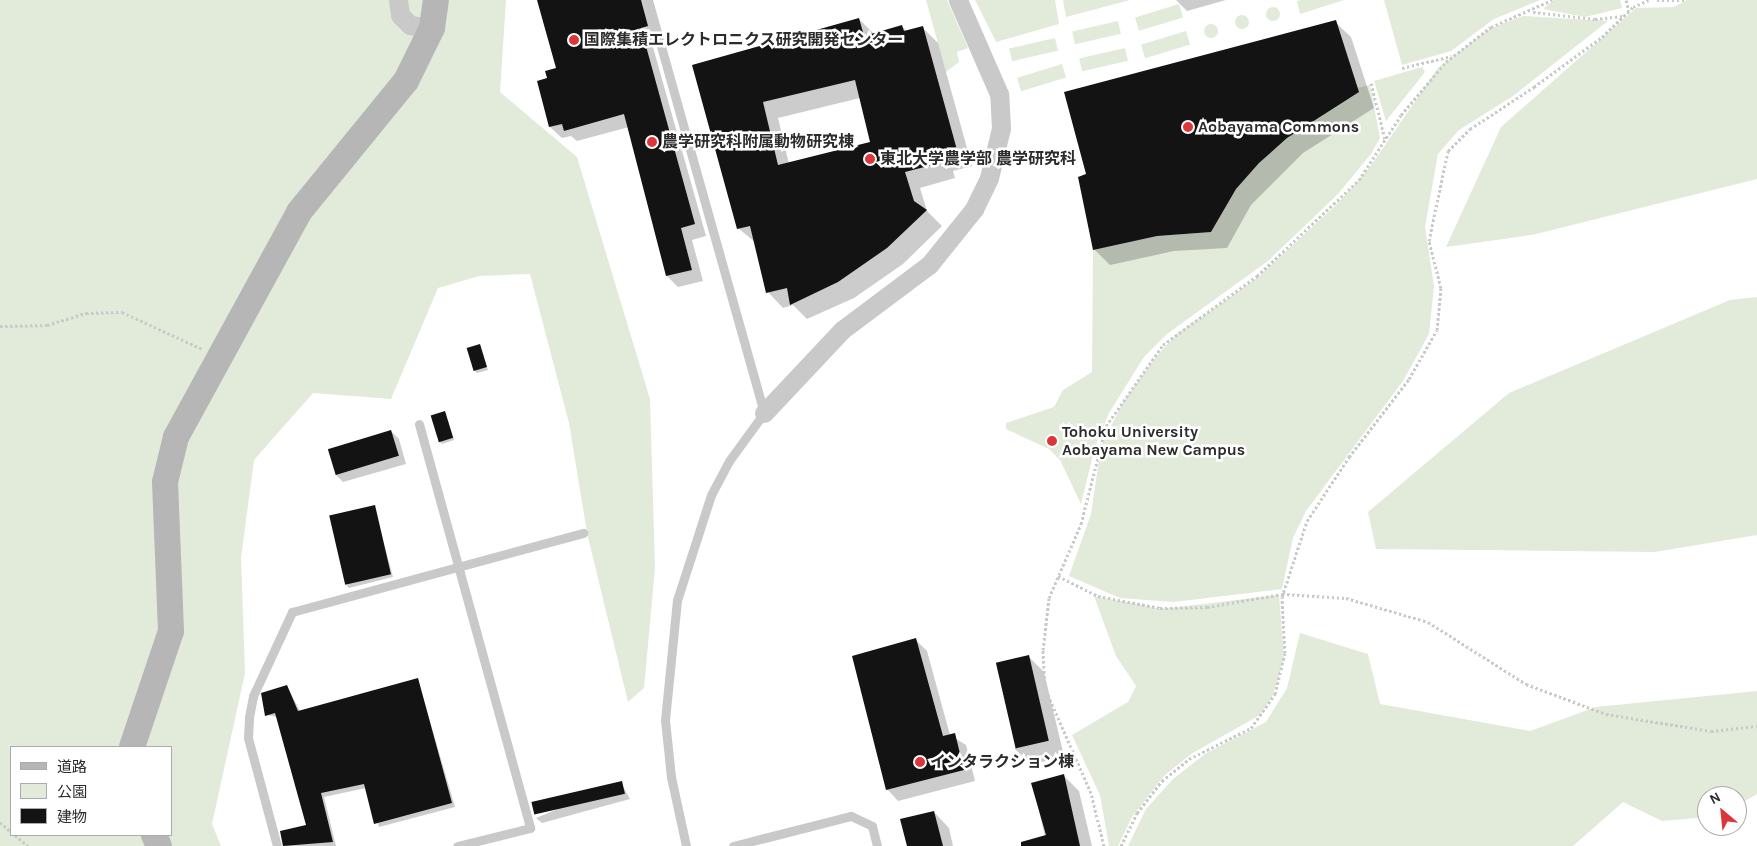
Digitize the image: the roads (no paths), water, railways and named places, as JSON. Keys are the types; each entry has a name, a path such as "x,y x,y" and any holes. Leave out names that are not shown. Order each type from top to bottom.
{"street":[{"path":"398,0 400,15 410,25 432,28"},
{"path":"132,746 171,631 167,473 176,437 299,212 406,81 432,28 436,0"},
{"path":"764,413 842,330 929,265 963,224 990,178 1001,128 999,94 958,0"}],"lane":[{"path":"648,0 764,413 729,461 711,495 677,600 665,720 671,777 686,846"},
{"path":"419,424 530,828 457,846"},
{"path":"278,846 248,738 249,717 253,696 292,612 583,533"},
{"path":"733,846 851,816 872,826 877,846"}],"place":[{"name":"国際集積エレクトロニクス研究開発センター","path":"574,40"},
{"name":"Aobayama Commons","path":"1188,127"},
{"name":"農学研究科附属動物研究棟","path":"652,142"},
{"name":"東北大学農学部 農学研究科","path":"870,159"},
{"name":"Tohoku University Aobayama New Campus","path":"1052,441"},
{"name":"インタラクション棟","path":"920,762"}]}
